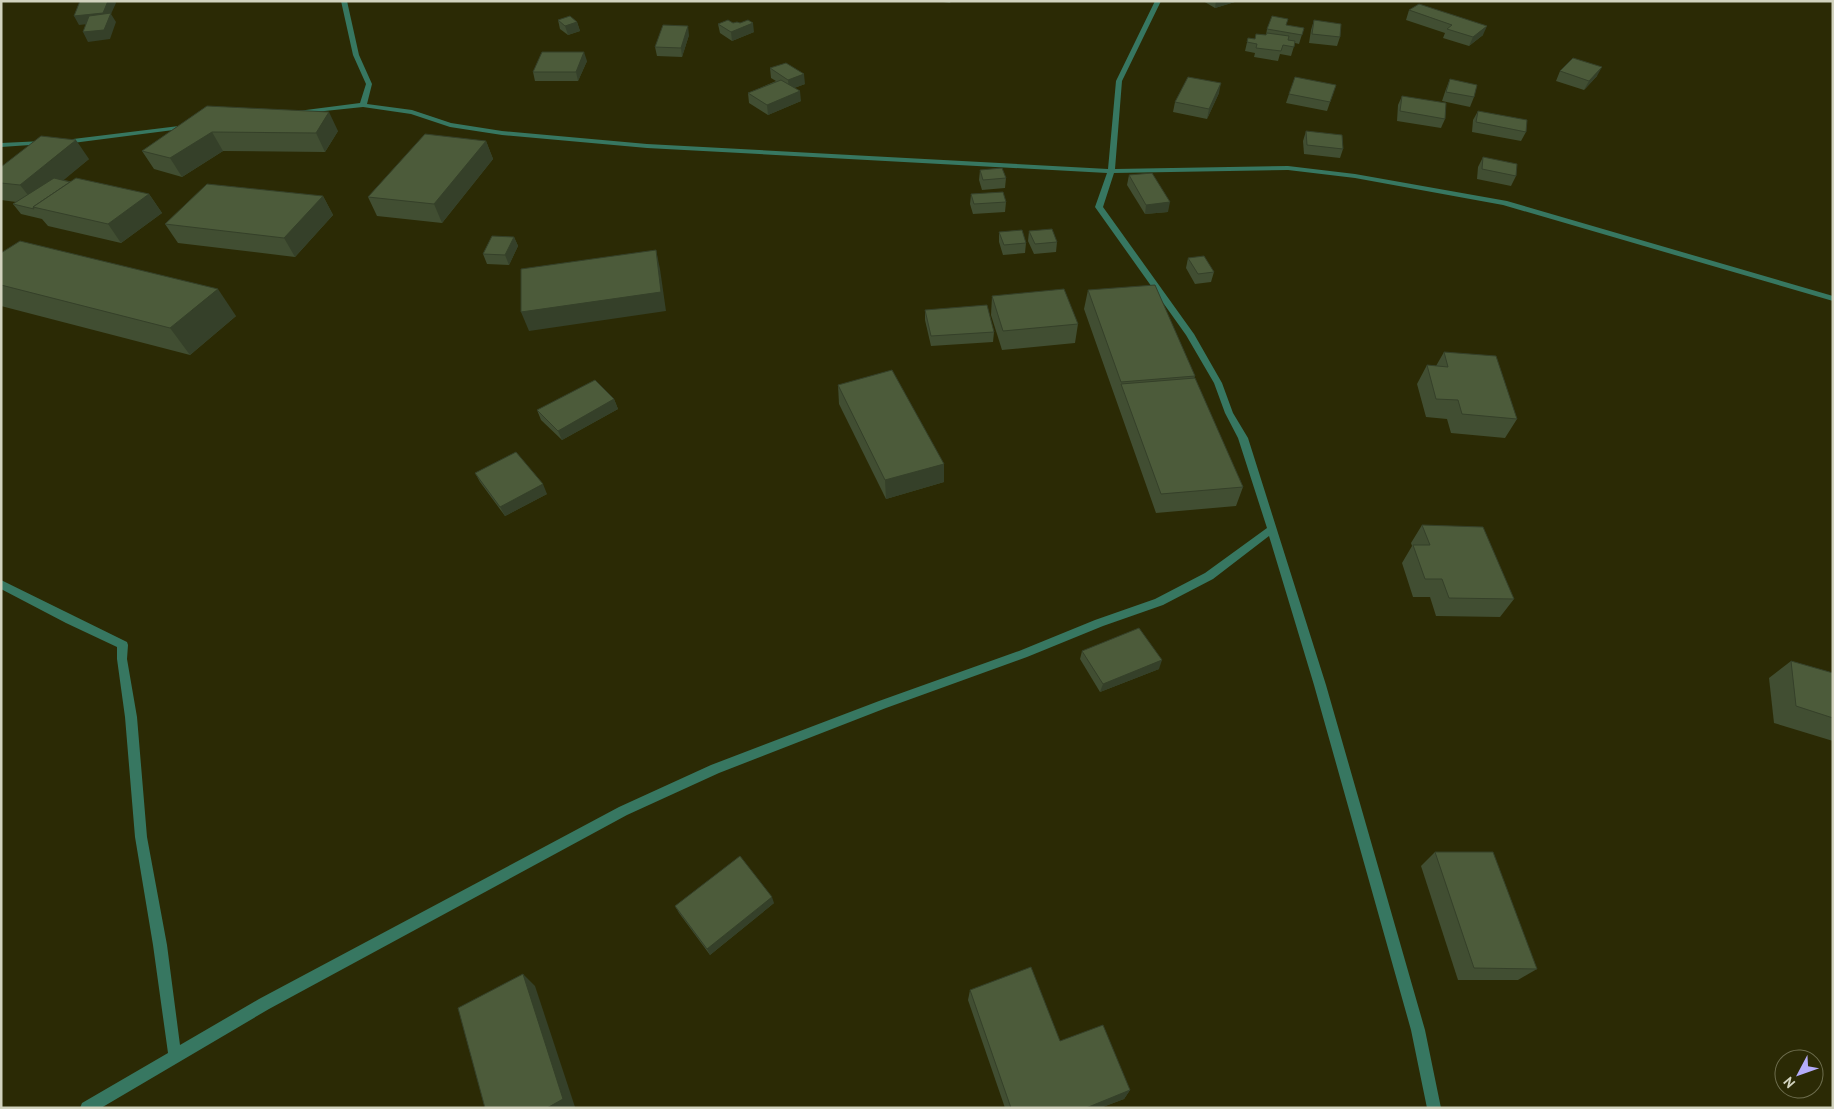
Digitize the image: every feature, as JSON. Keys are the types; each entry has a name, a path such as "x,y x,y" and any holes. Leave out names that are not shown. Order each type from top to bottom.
{"street":[{"path":"344,1 356,55 369,84 363,105"},
{"path":"1158,1 1119,81 1111,171 1099,207 1190,334 1218,383 1229,413 1252,463 1259,492 1320,686 1418,1030 1434,1108"},
{"path":"293,114 363,105 412,112 450,125 647,146 1111,171 1288,168 1355,176 1504,203 1833,299"},
{"path":"1,145 62,143 194,126"},
{"path":"87,1108 264,1004 623,811 715,769 830,724 1023,654 1098,623 1159,602 1209,576 1272,529"},
{"path":"1,584 123,645 122,659 131,717 141,838 160,945 175,1057"}],"building":[{"path":"80,1 108,1 103,13 74,16"},
{"path":"1419,4 1487,26 1473,37 1447,29 1452,25 1409,10"},
{"path":"111,13 104,30 83,32 89,16"},
{"path":"570,16 577,22 565,26 558,20"},
{"path":"1272,16 1288,19 1286,25 1304,28 1302,35 1267,29"},
{"path":"728,20 733,23 740,23 748,20 753,23 731,32 718,24"},
{"path":"1314,20 1341,24 1340,37 1312,34"},
{"path":"663,25 688,26 681,48 655,47"},
{"path":"1267,33 1289,36 1288,40 1295,41 1294,47 1283,45 1281,51 1256,48 1257,44 1247,42 1248,38 1255,39 1256,34 1266,35"},
{"path":"542,52 584,52 576,72 533,72"},
{"path":"1573,58 1602,67 1589,81 1560,71"},
{"path":"786,63 804,74 788,80 770,68"},
{"path":"1188,77 1221,83 1209,109 1175,102"},
{"path":"1295,77 1336,85 1330,102 1289,94"},
{"path":"1450,79 1477,85 1474,97 1446,92"},
{"path":"781,80 800,91 767,105 748,93"},
{"path":"1402,96 1446,103 1445,119 1400,111"},
{"path":"207,106 329,112 316,133 212,132 170,158 142,151"},
{"path":"1478,111 1527,120 1526,132 1476,122"},
{"path":"1306,131 1342,135 1343,149 1307,145"},
{"path":"425,134 486,141 434,204 368,197"},
{"path":"41,136 76,140 20,185 1,183 1,167"},
{"path":"1483,157 1517,164 1516,176 1482,169"},
{"path":"1002,168 1006,178 983,180 980,170"},
{"path":"1152,173 1170,202 1146,205 1129,175"},
{"path":"54,178 70,182 33,207 34,209 13,204"},
{"path":"76,178 149,194 108,224 33,207"},
{"path":"207,184 323,196 284,238 165,224"},
{"path":"1003,192 1006,202 974,204 971,194"},
{"path":"1052,229 1057,242 1035,244 1029,231"},
{"path":"1022,230 1026,243 1004,245 999,232"},
{"path":"492,236 514,237 505,255 483,254"},
{"path":"20,241 218,289 170,328 1,285 1,253"},
{"path":"656,250 661,292 521,312 521,269"},
{"path":"1204,256 1214,272 1198,274 1188,258"},
{"path":"1155,285 1195,376 1121,382 1088,290"},
{"path":"1064,289 1078,324 1003,331 992,296"},
{"path":"987,305 994,332 931,336 925,310"},
{"path":"1444,352 1496,356 1517,419 1462,414 1458,400 1436,399 1427,365 1448,367"},
{"path":"892,370 944,464 885,480 838,385"},
{"path":"1195,378 1243,487 1161,494 1121,384"},
{"path":"595,380 614,399 558,431 537,410"},
{"path":"516,452 543,484 500,507 475,473"},
{"path":"1422,525 1483,527 1514,599 1449,598 1442,579 1425,579 1413,545 1430,545"},
{"path":"1139,628 1162,660 1103,684 1082,651"},
{"path":"1791,661 1833,673 1833,718 1796,706"},
{"path":"1435,852 1493,852 1537,969 1474,968"},
{"path":"740,856 772,897 707,949 675,906"},
{"path":"1031,967 1060,1041 1103,1025 1130,1090 1086,1108 1011,1108 970,990"},
{"path":"523,974 563,1099 547,1108 485,1108 458,1008"}]}
